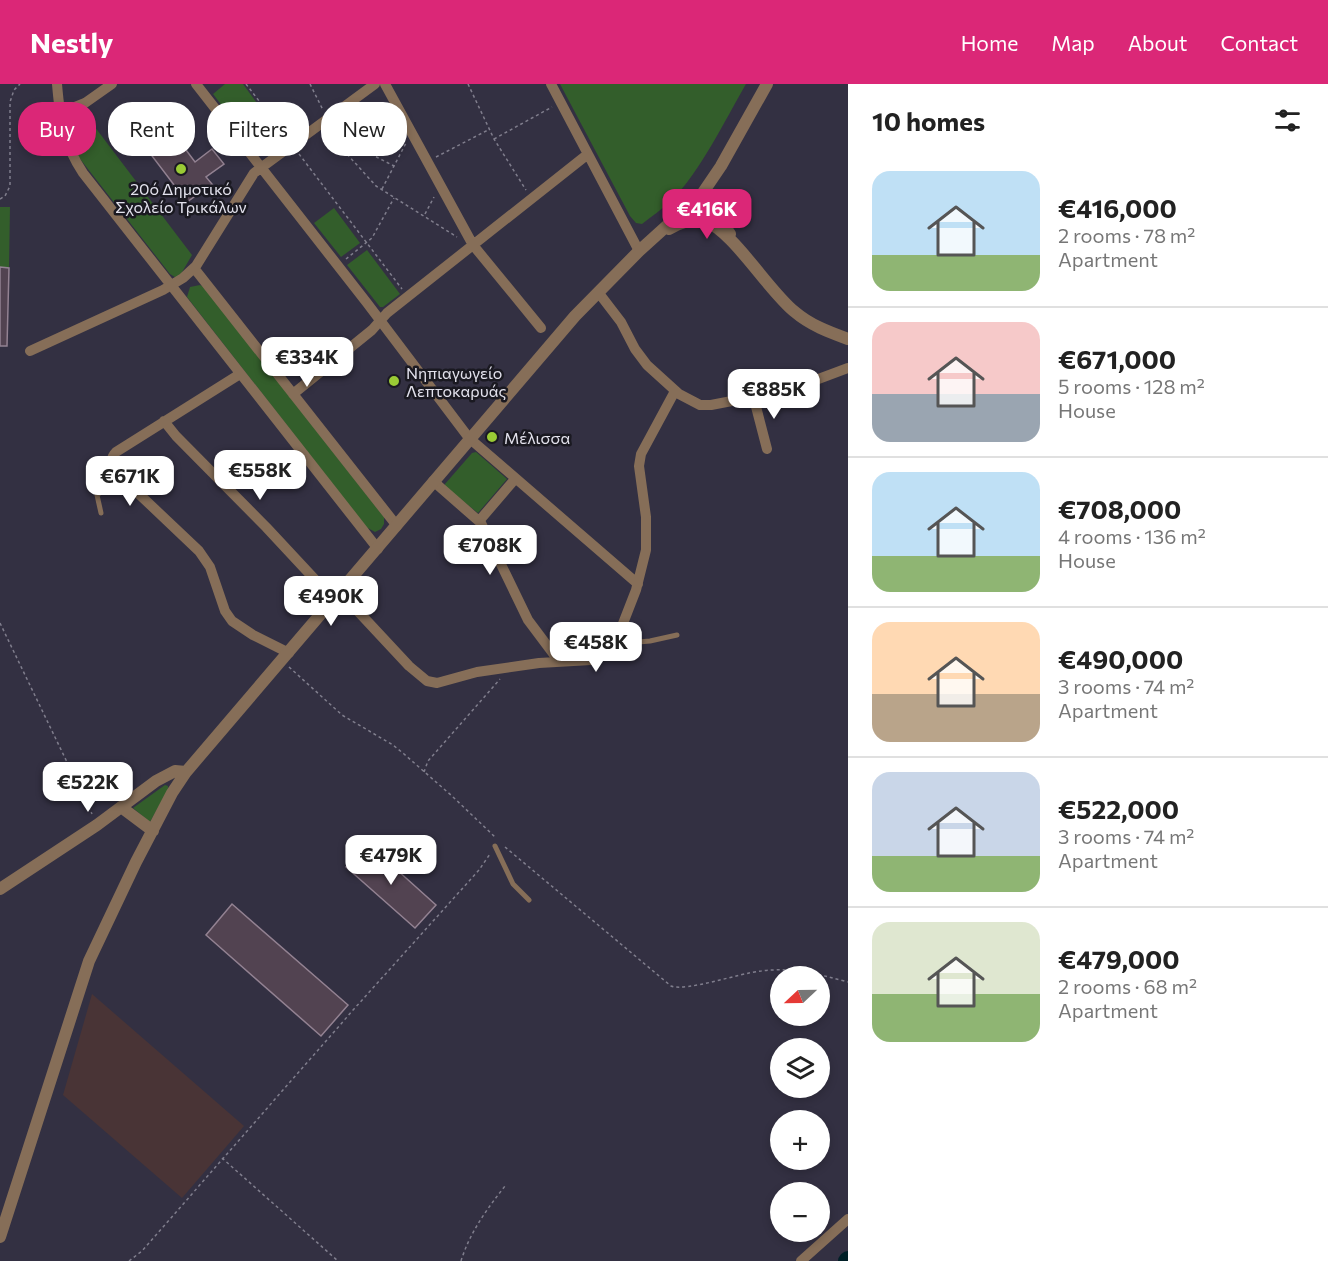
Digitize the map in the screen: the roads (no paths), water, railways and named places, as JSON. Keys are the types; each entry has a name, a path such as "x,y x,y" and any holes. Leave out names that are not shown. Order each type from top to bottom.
{"street":[{"path":"57,84 59,102"},
{"path":"85,102 112,84"},
{"path":"196,84 469,438 638,584"},
{"path":"30,351 172,286 194,268 252,175 375,84"},
{"path":"385,84 473,245 541,328"},
{"path":"551,84 639,251"},
{"path":"0,1237 82,980 104,929 153,831 186,772 378,549 554,339 639,251 702,194 721,166 767,84"},
{"path":"293,394 408,297 588,154"},
{"path":"73,156 93,187 378,549"},
{"path":"702,194 753,267"},
{"path":"653,239 672,226 694,220 703,221 720,231 795,312 817,327 848,339"},
{"path":"194,268 397,526"},
{"path":"598,292 621,322 641,359 675,391 690,401 705,406 776,395 848,368"},
{"path":"240,374 114,454 112,463 121,477 200,551 210,567 225,611 232,621 286,657"},
{"path":"164,421 266,527 409,666 427,681 439,683 477,672 558,660 591,660 604,655 615,644 638,584 646,550 645,500 639,466 640,454 675,391"},
{"path":"754,399 767,449"},
{"path":"479,521 515,478"},
{"path":"433,481 479,521 528,620 558,660"},
{"path":"0,889 97,825 169,773 186,772"},
{"path":"121,807 153,831"},
{"path":"801,1261 848,1219"}],"lane":[{"path":"100,513 97,495 121,477"},
{"path":"615,644 632,644 677,635"},
{"path":"495,846 513,884 529,900"}],"place":[{"name":"20ό Δημοτικό Σχολείο Τρικάλων","path":"181,169"},
{"name":"Νηπιαγωγείο Λεπτοκαρυάς","path":"394,381"},
{"name":"Μέλισσα","path":"492,437"}]}
